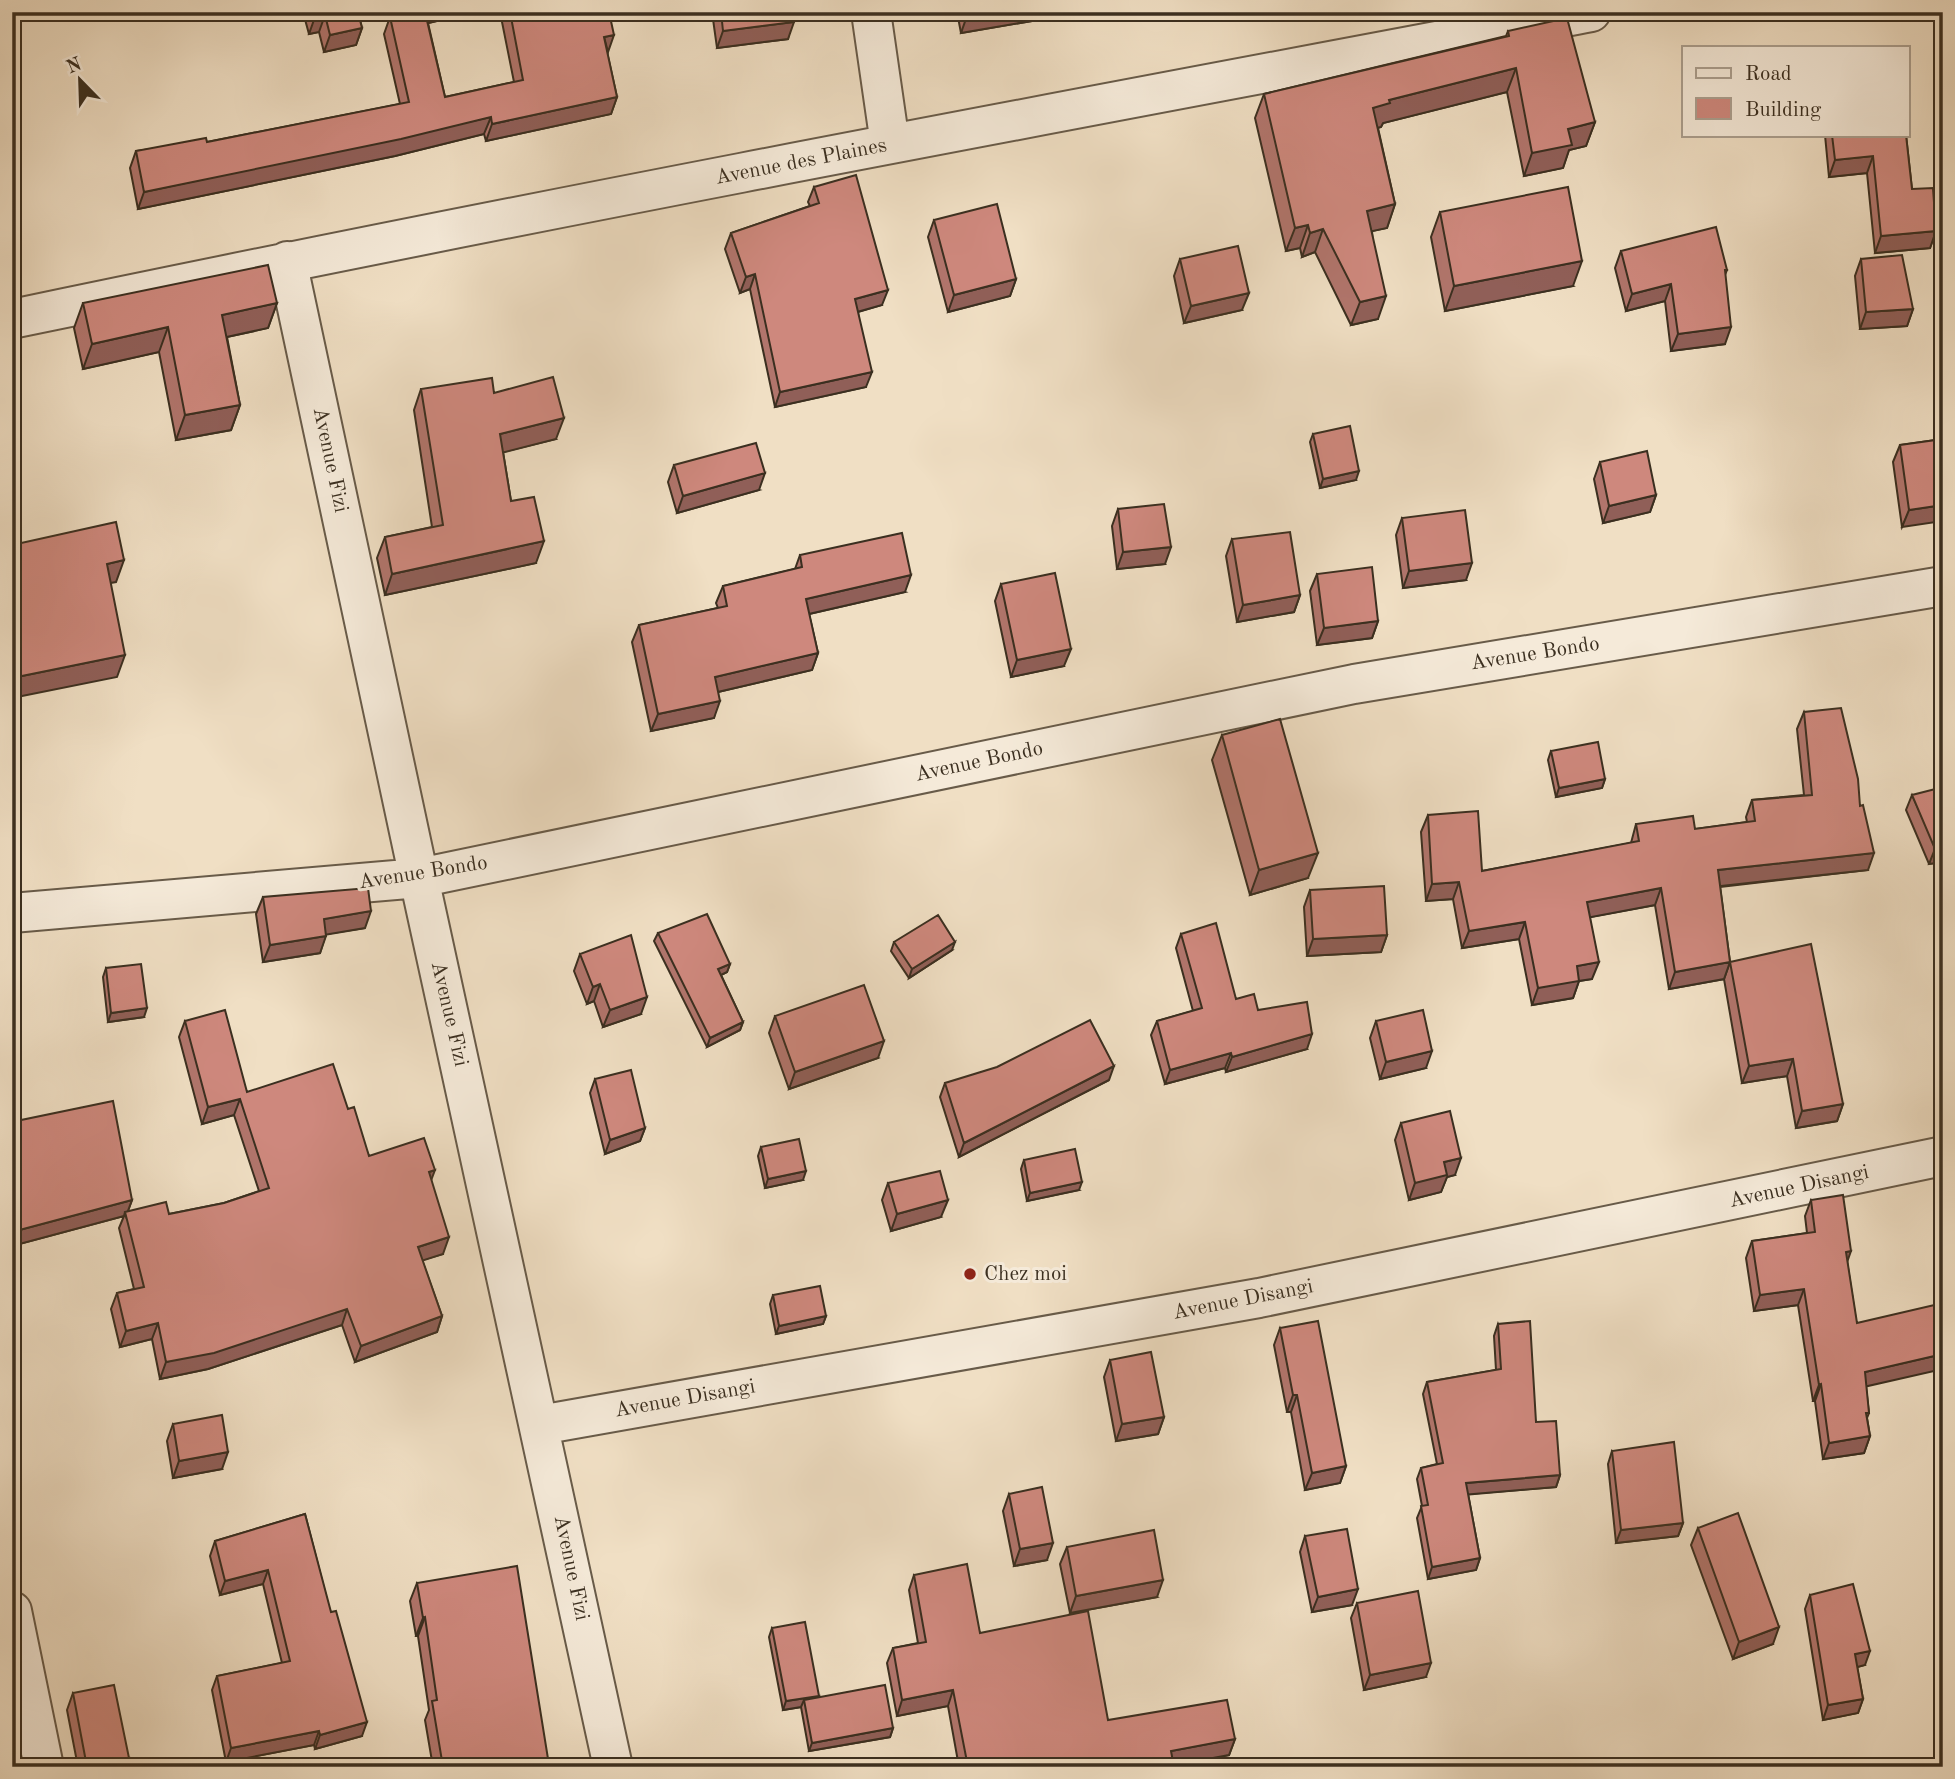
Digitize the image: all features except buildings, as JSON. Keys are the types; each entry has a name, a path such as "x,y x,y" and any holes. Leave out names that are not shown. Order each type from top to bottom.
{"street":[{"path":"871,12 890,144"},
{"name":"Avenue des Plaines","path":"12,319 287,261 1591,12"},
{"name":"Avenue Fizi","path":"287,261 613,1767"},
{"name":"Avenue Bondo","path":"12,913 419,878 1354,684 1943,586"},
{"name":"Avenue Disangi","path":"540,1425 1259,1298 1943,1156"},
{"path":"12,1611 44,1767"}],"place":[{"name":"Chez moi","path":"970,1274"}]}
